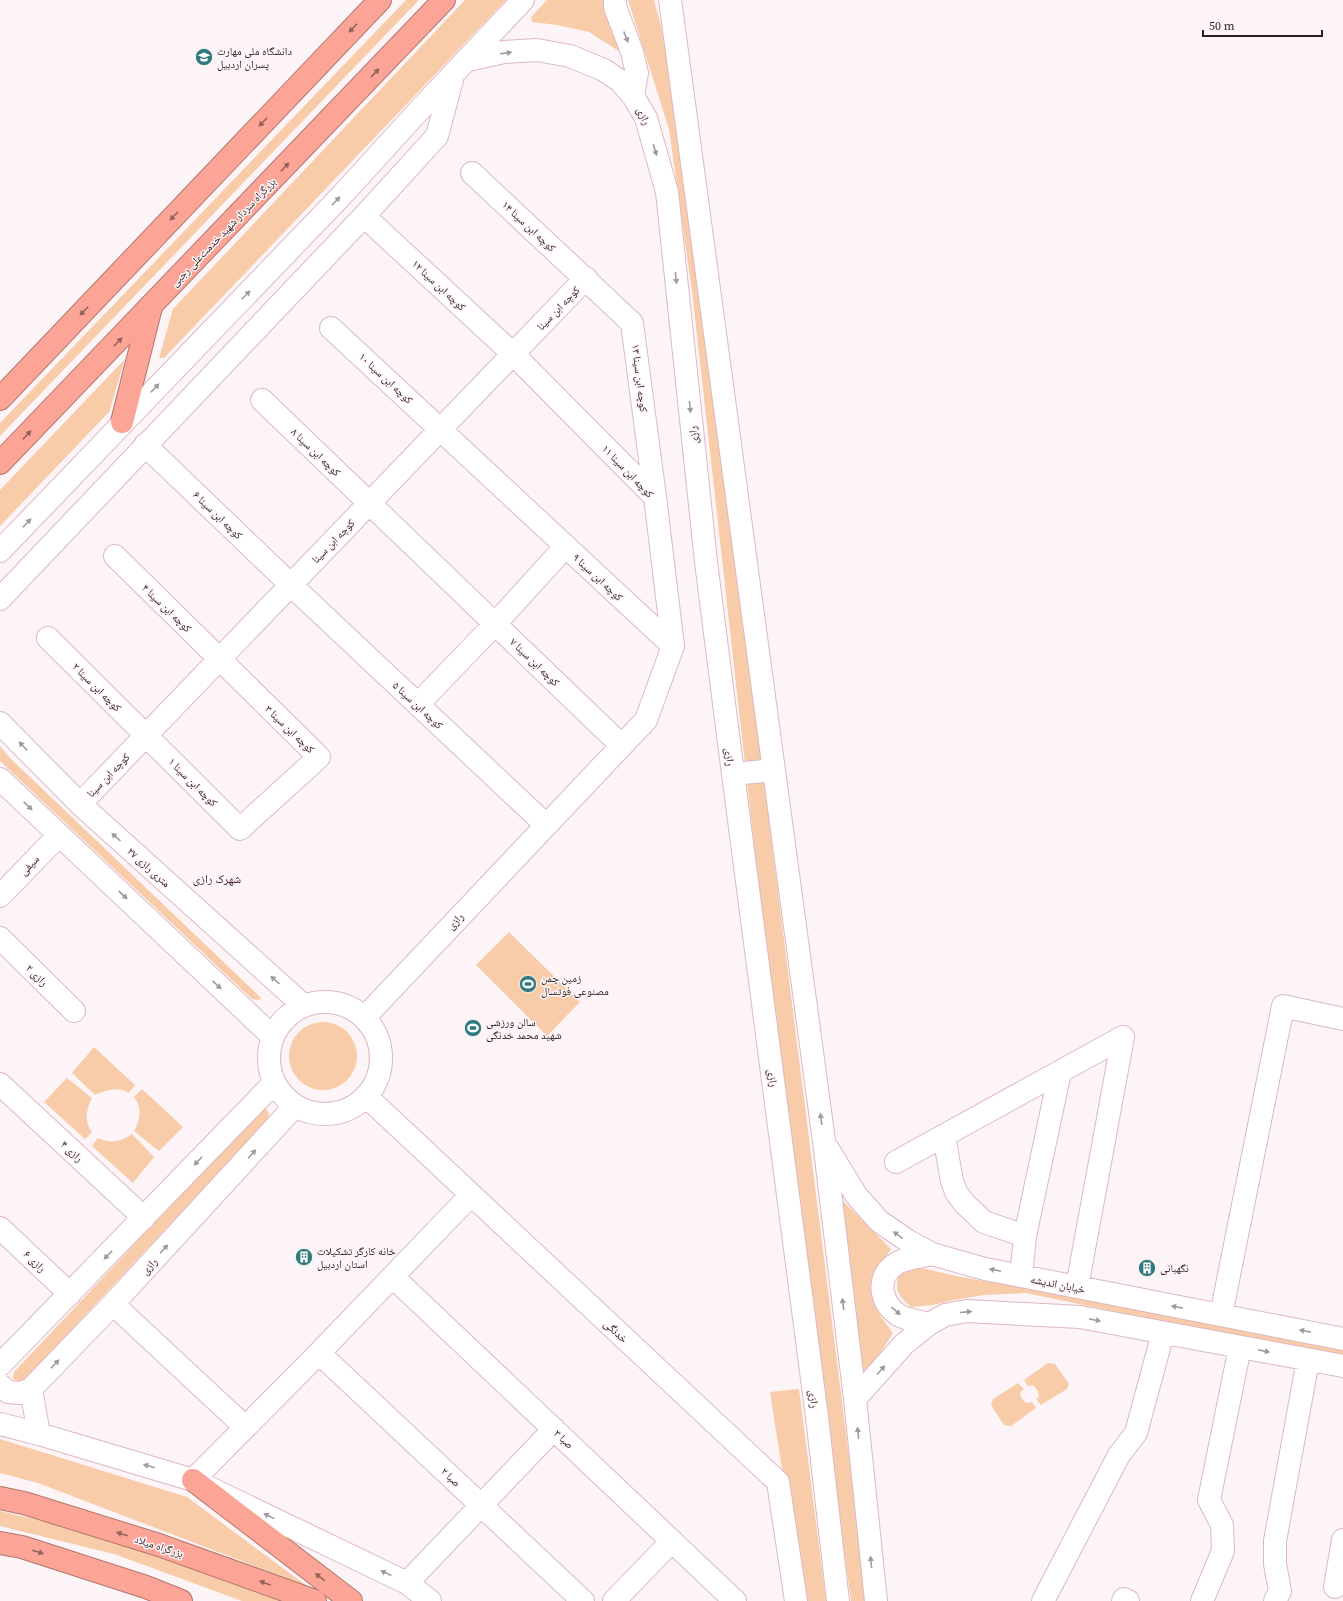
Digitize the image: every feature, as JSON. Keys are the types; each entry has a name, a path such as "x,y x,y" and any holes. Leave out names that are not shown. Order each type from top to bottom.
{"highway":[{"path":"0,399 380,0"},
{"name":"بزرگراه سردار شهید خدمت‌علی رجبی","path":"0,463 444,0"},
{"path":"122,422 151,307"},
{"path":"193,1480 351,1601"},
{"name":"بزرگراه میلاد","path":"0,1498 24,1503 159,1545 315,1601"},
{"path":"0,1543 22,1547 146,1587 181,1601"}],"street":[{"path":"0,551 122,422 342,195 523,0"},
{"path":"615,0 615,8 632,52 637,73 633,96"},
{"path":"670,0 824,1141 855,1399 876,1601"},
{"name":"رازی","path":"461,67 504,52 537,50 570,56 604,70 620,81 633,96 646,118 667,192 706,554 733,774 814,1393 838,1601"},
{"path":"0,599 364,216 437,136 461,67"},
{"name":"کوچه ابن سینا ۱۴","path":"472,173 586,278"},
{"name":"کوچه ابن سینا ۱۲","path":"364,216 513,354"},
{"name":"کوچه ابن سینا","path":"80,804 586,278"},
{"name":"کوچه ابن سینا ۱۳","path":"586,278 632,323 655,497"},
{"name":"کوچه ابن سینا ۱۰","path":"331,328 441,429"},
{"name":"کوچه ابن سینا ۱۱","path":"513,354 655,497 673,646"},
{"name":"کوچه ابن سینا ۸","path":"262,400 369,503"},
{"name":"کوچه ابن سینا ۹","path":"441,429 565,547 673,646"},
{"name":"کوچه ابن سینا ۶","path":"145,445 291,585"},
{"name":"کوچه ابن سینا ۷","path":"369,503 621,745"},
{"path":"418,704 495,624 565,547"},
{"name":"کوچه ابن سینا ۴","path":"114,556 219,659"},
{"name":"کوچه ابن سینا ۵","path":"291,585 546,825"},
{"name":"کوچه ابن سینا ۲","path":"48,638 146,736"},
{"path":"546,825 646,720 673,646"},
{"name":"کوچه ابن سینا ۳","path":"219,659 319,757 240,829"},
{"name":"۲۷ متری رازی","path":"0,723 80,804 304,1006"},
{"name":"کوچه ابن سینا ۱","path":"146,736 240,829"},
{"path":"733,774 774,770"},
{"path":"0,779 273,1037"},
{"name":"رازی","path":"364,1018 546,825"},
{"name":"سیفی","path":"0,896 59,835"},
{"name":"رازی ۲","path":"0,938 74,1011"},
{"path":"319,1002 336,1003 351,1008 364,1018 375,1031 380,1048 381,1066 376,1082 367,1097 351,1109 332,1115 313,1114 295,1106 283,1096 274,1083 270,1068 269,1053 273,1037 280,1024 285,1019 304,1006 319,1002"},
{"path":"1222,1315 1283,1006 1343,1019"},
{"path":"896,1162 1123,1037 1077,1288"},
{"path":"1021,1276 1025,1236 1060,1072"},
{"path":"0,1365 274,1083"},
{"name":"رازی ۴","path":"0,1084 144,1218"},
{"name":"خدنگی","path":"367,1097 778,1482 796,1599"},
{"name":"رازی","path":"31,1389 113,1304 295,1106"},
{"path":"944,1136 952,1181 956,1192 964,1203 984,1222 1025,1236"},
{"name":"خیابان اندیشه","path":"824,1141 856,1195 879,1221 908,1241 932,1254 985,1268 1077,1288 1343,1339"},
{"path":"193,1480 319,1353 471,1195"},
{"name":"رازی ۶","path":"0,1228 70,1294"},
{"path":"930,1324 898,1315 884,1300 882,1286 886,1274 894,1265 932,1254"},
{"name":"صبا ۳","path":"393,1277 735,1601"},
{"path":"113,1304 245,1427"},
{"path":"855,1399 904,1344 930,1324 945,1315 966,1311 1080,1317 1343,1366"},
{"path":"1043,1601 1119,1454 1136,1433 1163,1333"},
{"path":"1202,1601 1223,1551 1222,1525 1209,1500 1240,1347"},
{"name":"صبا ۲","path":"319,1353 583,1601"},
{"path":"1275,1601 1280,1591 1275,1564 1275,1541 1308,1360"},
{"path":"0,1385 8,1392 21,1393 31,1389 39,1434"},
{"path":"0,1424 39,1434 193,1480 407,1583 430,1601"},
{"path":"407,1583 554,1429"},
{"path":"1334,1587 1343,1540"},
{"path":"614,1601 672,1541"},
{"path":"1123,1601 1124,1599 1128,1601"}],"shaded area":[{"path":"406,0 419,0 0,436 0,423"},
{"path":"465,0 506,0 164,358 159,358 173,309"},
{"path":"547,0 608,0 625,55 589,32 557,25 532,22 531,17"},
{"path":"628,0 654,0 666,45 741,597 867,1601 851,1601 847,1572 758,880 692,291 669,129"},
{"path":"125,359 109,412 0,526 0,490"},
{"path":"0,746 10,758 261,998 259,1000 252,999 0,761"},
{"name":"زمین چمن مصنوعی فوتسال","path":"509,932 580,1002 547,1036 476,965"},
{"path":"323,1022 336,1025 347,1032 354,1043 357,1056 354,1069 347,1080 336,1087 323,1090 310,1087 299,1080 292,1069 289,1056 292,1043 299,1032 310,1025"},
{"path":"94,1047 135,1085 129,1093 116,1089 108,1090 95,1095 72,1073"},
{"path":"67,1078 92,1098 88,1107 87,1120 89,1128 92,1132 85,1139 44,1102"},
{"path":"142,1089 183,1127 159,1151 134,1131 140,1114 137,1101 134,1097"},
{"path":"266,1109 269,1113 268,1119 22,1383 13,1379 14,1372 261,1110"},
{"path":"132,1134 154,1157 133,1183 92,1146 98,1138 107,1141 115,1141 124,1139"},
{"path":"840,1198 891,1249 874,1279 872,1285 872,1298 873,1303 881,1317 893,1333 862,1382"},
{"path":"917,1267 945,1274 1002,1284 1031,1287 1343,1348 1343,1356 1214,1332 1026,1293 984,1295 933,1305 911,1307 902,1299 898,1291 897,1282 901,1270"},
{"path":"1048,1363 1055,1364 1069,1384 1067,1389 1041,1405 1036,1399 1039,1397 1038,1391 1033,1385 1028,1386 1024,1380"},
{"path":"1018,1383 1024,1389 1020,1392 1021,1398 1026,1403 1032,1402 1036,1408 1011,1426 1004,1425 991,1405 993,1399"},
{"path":"799,1389 826,1601 808,1601 798,1572 770,1392"},
{"path":"0,1439 187,1497 307,1586 38,1483 0,1473"},
{"path":"0,1511 77,1529 160,1556 282,1601 242,1601 114,1554 0,1526"}],"place":[{"name":"دانشگاه ملی مهارت پسران اردبیل","path":"204,57"},
{"name":"زمین چمن مصنوعی فوتسال","path":"528,984"},
{"name":"سالن ورزشی شهید محمد خدنگی","path":"473,1028"},
{"name":"خانه کارگر تشکیلات استان اردبیل","path":"304,1257"},
{"name":"نگهبانی","path":"1147,1268"}],"district":[{"name":"شهرک رازی","path":"217,879"}]}
